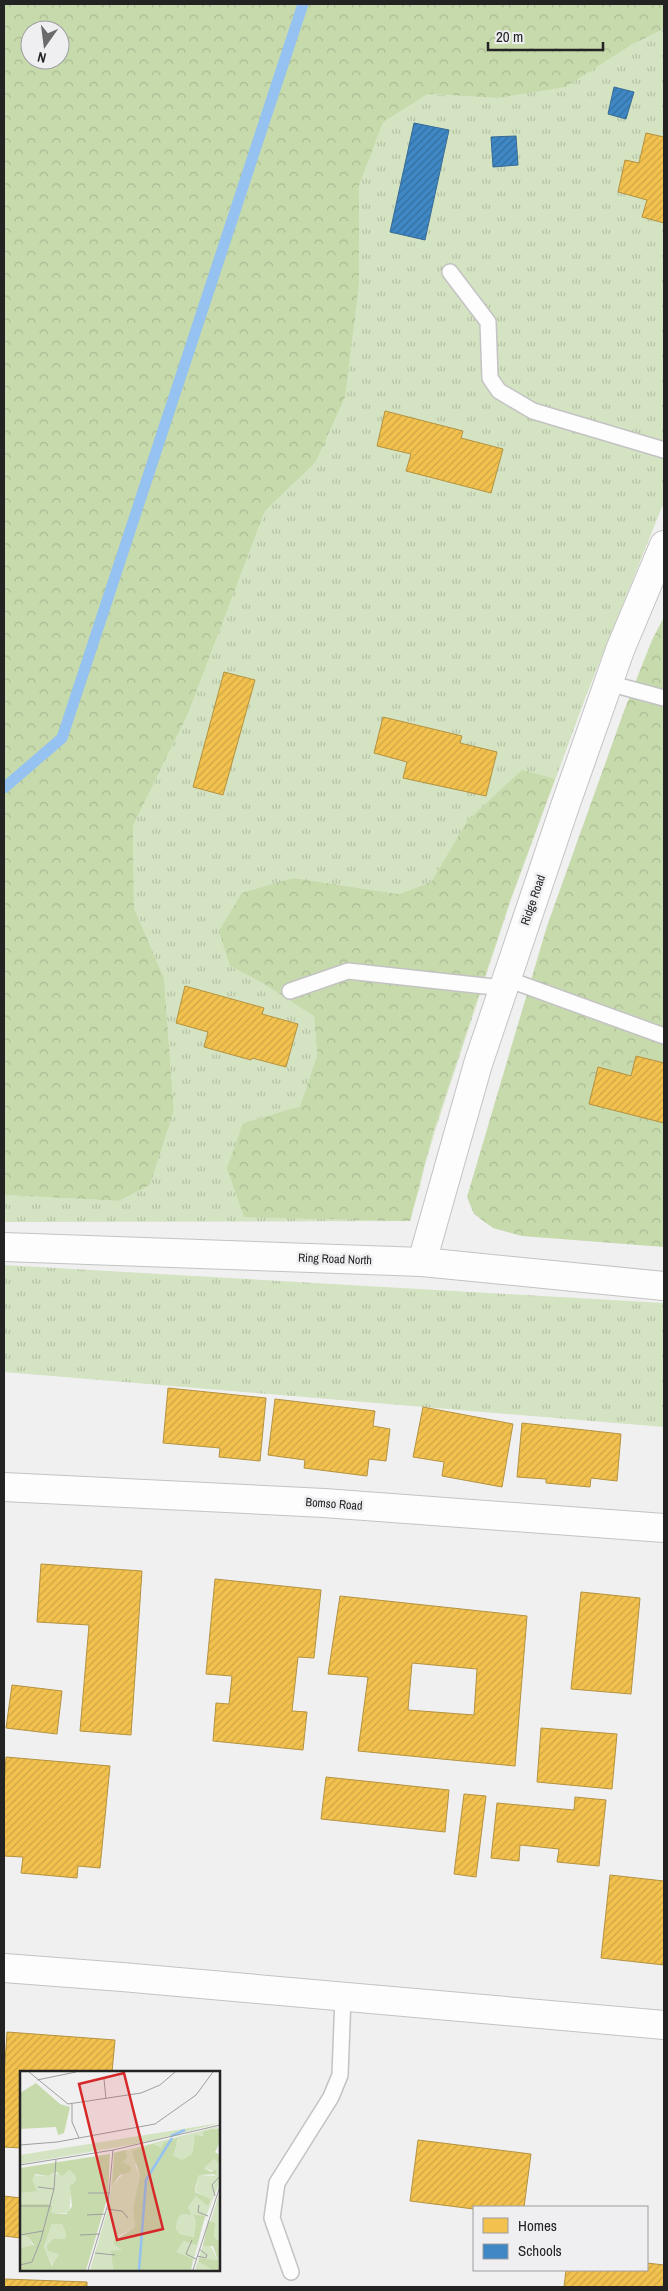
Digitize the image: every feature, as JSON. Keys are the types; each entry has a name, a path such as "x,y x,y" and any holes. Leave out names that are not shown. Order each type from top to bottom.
{"street":[{"name":"Ridge Road","path":"422,1262 478,1064 505,984 608,683 664,545"},
{"name":"Ring Road North","path":"4,1247 422,1262 664,1286"},
{"name":"Bomso Road","path":"4,1487 324,1503 664,1528"},
{"path":"4,1968 664,2025"}],"lane":[{"path":"450,272 488,322 490,378 499,391 533,411 664,450"},
{"path":"608,683 664,698"},
{"path":"290,991 348,971 505,984 664,1036"},
{"path":"291,2272 272,2218 277,2183 331,2097 340,2075 343,1996"}],"green space":[{"path":"4,4 664,4 664,29 631,45 565,87 497,98 428,94 383,122 359,186 359,283 345,397 315,463 265,511 188,714 133,826 134,908 164,978 174,1111 150,1185 119,1201 4,1195"},
{"path":"664,29 664,502 586,696 511,900 425,1166 434,1130 510,901 555,779 467,821 431,882 399,894 294,878 230,966 264,984 314,1015 317,1055 300,1106 243,1123 418,1192 410,1221 4,1222 4,1195 119,1201 150,1185 174,1111 164,978 134,908 133,826 188,714 265,511 315,463 359,283 359,186 383,121 428,94 497,98 631,45"},
{"path":"664,617 664,1247 522,1236 493,1228 474,1214 467,1197 547,926 624,711 652,640"},
{"path":"522,770 555,779 510,901 434,1130 410,1221 244,1217 227,1168 243,1123 300,1106 317,1055 314,1016 264,984 230,966 219,931 242,893 294,878 399,894 431,882 467,821"},
{"path":"4,1265 664,1303 664,1427 4,1372"}],"building: Homes":[{"path":"646,133 664,137 664,223 642,217 647,200 618,192 625,160 639,163"},
{"path":"385,411 463,431 461,438 503,449 491,493 406,471 411,454 377,446"},
{"path":"224,672 255,680 223,795 193,787"},
{"path":"383,717 462,736 460,743 497,752 486,796 403,778 407,762 374,753"},
{"path":"185,986 264,1008 262,1014 298,1024 286,1067 204,1047 208,1032 176,1023"},
{"path":"636,1056 664,1063 664,1123 589,1104 598,1067 631,1076"},
{"path":"168,1388 266,1398 260,1461 219,1457 220,1448 163,1443"},
{"path":"275,1399 375,1411 373,1426 390,1429 386,1461 369,1459 367,1476 304,1468 305,1460 268,1455"},
{"path":"423,1407 513,1424 502,1487 442,1476 444,1462 413,1457"},
{"path":"522,1423 621,1434 617,1481 591,1478 590,1487 546,1483 546,1479 517,1477"},
{"path":"41,1564 142,1571 131,1735 80,1731 89,1625 37,1622"},
{"path":"215,1579 321,1590 314,1658 298,1657 292,1711 307,1712 303,1750 213,1741 216,1703 229,1704 232,1676 206,1674"},
{"path":"581,1592 640,1598 631,1694 571,1689"},
{"path":"340,1596 527,1616 515,1766 358,1751 368,1677 328,1674","holes":["412,1663 477,1669 474,1715 408,1710"]},
{"path":"12,1685 62,1691 57,1734 6,1728"},
{"path":"541,1728 617,1734 612,1789 537,1782"},
{"path":"6,1757 110,1766 100,1868 78,1866 77,1878 21,1873 23,1857 4,1856"},
{"path":"326,1777 449,1790 445,1832 321,1819"},
{"path":"464,1794 486,1796 476,1877 454,1874"},
{"path":"575,1797 606,1800 599,1866 557,1862 559,1849 520,1845 519,1861 491,1858 497,1803 574,1810"},
{"path":"610,1875 664,1881 664,1965 601,1958"},
{"path":"7,2032 115,2040 112,2071 20,2071 20,2148 4,2147 4,2079"},
{"path":"418,2140 531,2154 524,2206 473,2206 473,2209 410,2201"},
{"path":"4,2196 20,2198 20,2238 4,2236"},
{"path":"648,2263 664,2265 664,2287 564,2287 566,2271 648,2271"},
{"path":"4,2279 87,2282 87,2287 4,2287"}],"building: Schools":[{"path":"614,87 634,92 626,119 608,114"},
{"path":"414,123 449,130 425,240 390,232"},
{"path":"516,136 518,165 493,167 491,137"}],"waterway":[{"path":"4,788 62,738 303,4"}]}
